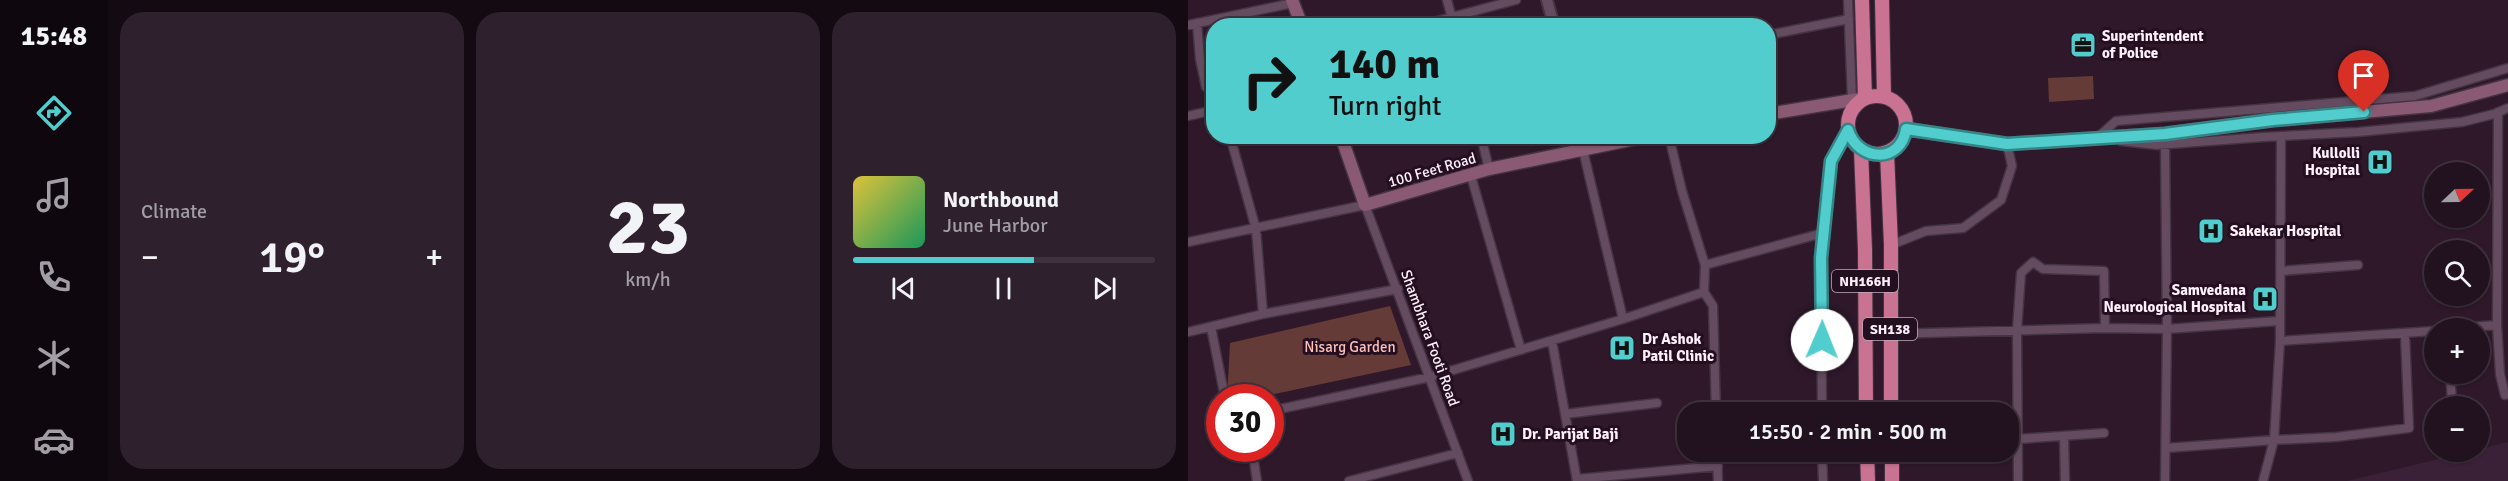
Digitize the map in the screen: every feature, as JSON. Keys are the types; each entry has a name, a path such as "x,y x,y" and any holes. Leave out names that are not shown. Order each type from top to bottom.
{"highway":[{"path":"1858,99 1884,97 1900,107 1905,116 1906,129 1900,144 1887,153 1874,155 1861,150 1851,139 1848,130 1851,111 1858,99 1862,0"},
{"path":"1882,0 1884,97"},
{"name":"NH166H","path":"1861,150 1865,250 1866,402"},
{"name":"SH138","path":"1887,153 1891,245 1891,402"},
{"path":"1867,462 1868,481"},
{"path":"1892,462 1892,481"}],"main road":[{"path":"1293,1 1299,18"},
{"path":"1906,129 2007,144 2096,138 2165,139 2273,120 2431,106 2508,85"},
{"path":"1776,113 1858,99"},
{"path":"1343,144 1365,205"},
{"name":"100 Feet Road","path":"1365,205 1489,169 1611,144"}],"street":[{"path":"1448,0 1452,18"},
{"path":"1462,18 1516,0"},
{"path":"1547,0 1552,18"},
{"path":"1848,0 1858,99"},
{"path":"1214,18 1293,1"},
{"path":"1776,33 1849,18"},
{"path":"1206,20 1191,23 1206,87"},
{"path":"2096,138 2116,121 2415,96 2508,68"},
{"path":"2165,481 2167,329 2165,139 2358,132 2462,122 2508,108"},
{"path":"1188,116 1206,112"},
{"path":"2498,112 2497,325 2500,374 2505,395"},
{"path":"1822,402 1821,258 1823,233 1831,161 1848,130"},
{"path":"2263,481 2274,441 2280,341 2278,321 2281,271 2280,136"},
{"path":"1232,144 1257,229 1263,314"},
{"path":"1483,144 1489,169"},
{"path":"1582,144 1623,319"},
{"path":"1670,144 1705,265 1704,292 1713,306 1716,402"},
{"path":"1891,245 1926,231 1963,228 2001,200 2012,166 2007,144"},
{"path":"1471,176 1521,350"},
{"path":"1188,242 1365,205"},
{"name":"Shambhara Footi Road","path":"1365,205 1468,481"},
{"path":"1705,265 1823,233"},
{"path":"2018,402 2021,273 2033,262 2043,269 2104,272 2105,328"},
{"path":"2281,271 2358,265"},
{"path":"1188,332 1263,314 1398,289"},
{"path":"1284,408 1430,377 1704,292"},
{"path":"1890,334 2105,328 2167,329 2278,321"},
{"path":"2490,326 2497,325"},
{"path":"1211,327 1223,384"},
{"path":"2280,341 2424,332"},
{"path":"2166,448 2336,437 2409,428 2405,334"},
{"path":"1552,341 1577,480 1718,466"},
{"path":"1565,414 1657,403"},
{"path":"2019,439 2104,433"},
{"path":"2064,436 2065,481"},
{"path":"1354,480 1458,453"},
{"path":"1254,462 1257,481"},
{"path":"1718,462 1718,481"},
{"path":"1822,462 1823,481"},
{"path":"2019,462 2019,481"}],"shaded area":[{"path":"2508,442 2508,481 2347,481 2426,462 2490,462 2490,446"}],"green space":[{"path":"2093,76 2094,99 2049,102 2048,78"},
{"name":"Nisarg Garden","path":"1390,306 1411,365 1284,392 1284,384 1228,384 1230,343"}],"place":[{"name":"Superintendent of Police","path":"2083,45"},
{"name":"Kullolli Hospital","path":"2380,162"},
{"name":"Sakekar Hospital","path":"2211,231"},
{"name":"Samvedana Neurological Hospital","path":"2265,299"},
{"name":"Dr Ashok Patil Clinic","path":"1622,348"},
{"name":"Dr. Parijat Baji","path":"1503,434"}],"route":[{"path":"1822,340 1821,258 1831,161 1848,130 1857,147 1874,155 1893,151 1905,136 1906,129 2007,144 2165,134 2273,120 2364,112"}]}
